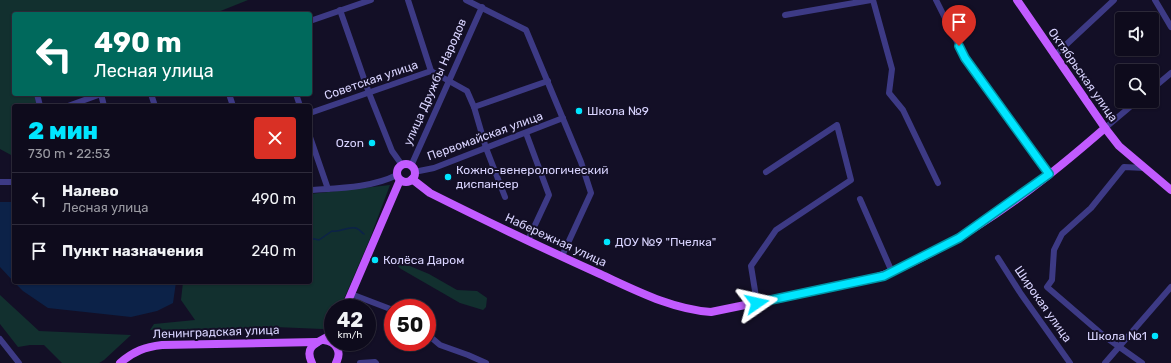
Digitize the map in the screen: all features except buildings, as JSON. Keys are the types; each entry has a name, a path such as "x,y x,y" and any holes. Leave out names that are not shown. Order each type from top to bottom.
{"main road":[{"name":"Октябрьская улица","path":"1017,0 1054,56 1119,146 1171,190"},
{"name":"Набережная улица","path":"413,172 430,193 562,256 642,293 680,308 711,312 866,280 892,272 959,238 1049,174 1105,128"},
{"path":"349,299 399,177 398,169 402,165 407,164 413,172 405,182 399,177"},
{"path":"311,361 310,350 324,339"},
{"name":"Ленинградская улица","path":"120,363 128,356 145,347 162,344 321,341"},
{"path":"294,342 306,352 311,361"},
{"path":"339,351 339,361"}],"street":[{"path":"312,20 371,0"},
{"path":"408,0 431,71"},
{"path":"466,0 526,30 581,162 591,193 562,256"},
{"path":"785,15 872,0 892,69 889,93 903,110 938,183"},
{"path":"936,0 965,58 1049,174"},
{"path":"1054,56 1114,0"},
{"path":"1155,0 1171,27"},
{"name":"улица Дружбы Народов","path":"413,172 448,81 482,7"},
{"path":"340,10 369,93 392,151 402,165"},
{"name":"Советская улица","path":"312,112 431,71 467,91 474,107 486,148 505,197"},
{"path":"1159,83 1171,73"},
{"path":"474,107 548,81"},
{"path":"74,104 96,96"},
{"path":"1105,128 1129,108"},
{"name":"Первомайская улица","path":"413,172 434,168 563,118"},
{"path":"757,303 751,266 776,230 851,180 837,125 766,172"},
{"path":"526,133 548,195 528,240"},
{"path":"312,143 328,189"},
{"name":"Широкая улица","path":"1142,363 1104,336 1047,287 1052,280 1054,250 1062,234 1091,208 1124,167 1145,168"},
{"path":"312,190 362,185 399,177"},
{"path":"0,182 12,182"},
{"path":"860,199 892,272"},
{"name":"Широкая улица","path":"998,258 1020,294 1070,363"},
{"path":"1105,363 1171,286"},
{"path":"351,294 384,307"},
{"path":"0,340 19,363"},
{"path":"436,342 440,345 486,363"},
{"path":"360,363 376,363"}],"green space":[{"path":"0,0 248,0 218,12 12,12 12,96 34,96 36,104 12,104 12,156 0,149"},
{"path":"390,185 369,241 344,299 324,299 324,329 275,327 150,330 154,324 195,320 181,300 183,284 312,284 312,194"},
{"path":"398,261 429,274 457,290 477,291 487,298 486,307 483,310 460,303 401,269 396,264"},
{"path":"0,295 39,331 131,335 99,363 62,363 44,345 18,347 0,324"}],"water":[{"path":"0,202 12,202 12,280 0,267"},
{"path":"16,284 176,284 173,303 157,311 131,317 48,308 23,291"}],"waterway":[{"path":"312,238 319,240 332,231 353,228 357,228 364,234"}],"place":[{"name":"Школа №9","path":"579,111"},
{"name":"Ozon","path":"372,143"},
{"name":"Кожно-венерологический диспансер","path":"448,177"},
{"name":"ДОУ №9 \"Пчелка\"","path":"607,242"},
{"name":"Колёса Даром","path":"375,260"},
{"name":"Школа №1","path":"1155,336"}],"route":[{"path":"757,303 884,276 959,238 1049,174 965,58 959,46"}]}
